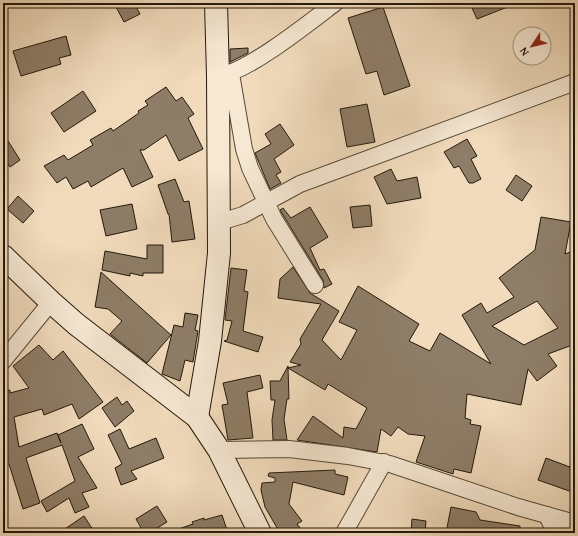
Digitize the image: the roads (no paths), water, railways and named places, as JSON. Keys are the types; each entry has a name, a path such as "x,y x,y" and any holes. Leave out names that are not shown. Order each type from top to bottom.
{"main road":[{"path":"198,417 210,341 220,253 225,75 216,3"},
{"path":"3,256 51,302 198,417 219,450 260,533"}],"street":[{"path":"315,285 274,219 250,168 225,75 274,47 335,3"},
{"path":"220,222 243,215 300,184 575,82"},
{"path":"3,361 51,302"},
{"path":"219,450 289,449 384,462 575,523"},
{"path":"344,533 384,462"},
{"path":"547,515 555,533"}]}
